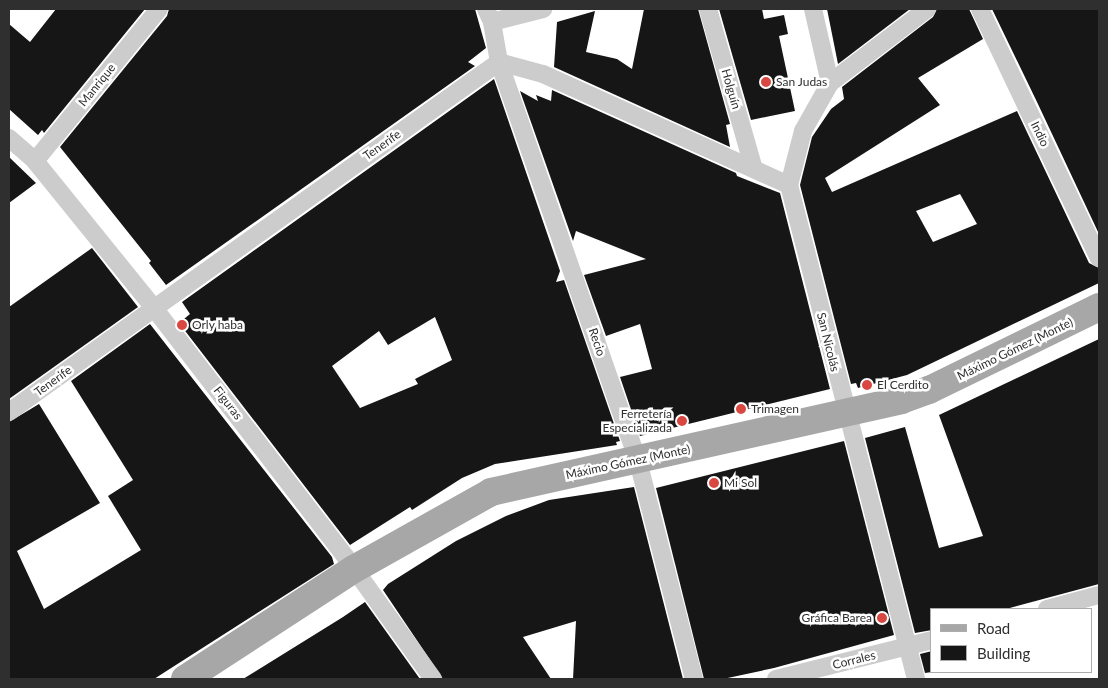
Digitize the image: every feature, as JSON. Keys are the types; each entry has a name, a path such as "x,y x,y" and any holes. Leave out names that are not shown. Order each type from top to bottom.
{"main road":[{"name":"Máximo Gómez (Monte)","path":"185,679 354,569 491,492 846,414 928,390 1099,307"}],"street":[{"name":"Manrique","path":"35,161 159,9"},
{"path":"489,15 544,9"},
{"name":"Holguín","path":"708,9 754,169"},
{"path":"813,9 830,83 927,9"},
{"name":"Indio","path":"980,9 1099,258"},
{"name":"Recio","path":"489,15 499,62 638,461 694,679"},
{"path":"499,62 543,74 789,185"},
{"name":"Tenerife","path":"9,412 499,62"},
{"name":"San Nicolás","path":"830,83 802,131 789,185 846,414 916,679"},
{"name":"Figuras","path":"9,138 35,161 154,308 354,569 433,679"},
{"path":"1051,608 1099,595"},
{"name":"Corrales","path":"776,679 930,641"}],"building":[{"path":"56,9 145,9 44,133 42,130 38,135 9,109 9,24 30,42"},
{"path":"169,9 475,9 486,48 468,62 475,66 166,285 149,263 151,261 60,147 167,16"},
{"path":"644,9 698,9 730,124 726,125 730,147 554,67 557,22 595,11 586,52 617,59 632,69"},
{"name":"San Judas","path":"719,9 762,9 764,19 784,15 788,34 779,36 795,111 751,120"},
{"path":"827,9 910,9 838,64"},
{"path":"937,9 969,9 983,39 918,78 940,105 825,178 832,192 1017,111 1089,263 1099,268 1099,283 907,375 858,388 856,383 851,384 800,185 812,137 831,109 844,99 842,87 933,17","holes":["960,194 977,224 933,242 916,211"]},
{"path":"992,9 1099,9 1099,234 1037,102"},
{"path":"494,79 560,271 556,282 564,280 620,441 616,442 617,445 495,464 462,478 412,510 410,507 350,545 179,323 190,314 182,302","holes":["435,317 452,360 415,379 418,384 360,408 332,366 379,331 388,345"]},
{"path":"552,90 736,173 737,176 780,193 830,389 640,436 620,377 652,369 640,324 606,336 584,275 646,259 576,231 573,241 520,91 538,101 536,95 551,101"},
{"path":"9,157 36,183 9,203"},
{"path":"92,248 138,307 9,399 9,307"},
{"path":"150,324 332,557 334,564 154,679 9,679 9,422 39,404 100,503 17,551 44,609 141,550 108,496 133,480 71,381"},
{"path":"1099,339 1099,584 1010,608 930,608 930,630 915,633 865,438 905,427 939,548 983,536 939,415"},
{"path":"844,441 894,635 774,668 723,679 704,679 656,488"},
{"path":"634,487 683,679 573,679 576,621 523,637 551,679 443,679 383,590 388,584 456,541 506,516 549,500"},
{"path":"365,602 420,679 243,679 343,617"},
{"path":"930,652 930,672 925,673 920,654"}],"place":[{"name":"San Judas","path":"766,82"},
{"name":"Orly haba","path":"182,325"},
{"name":"El Cerdito","path":"867,385"},
{"name":"Trimagen","path":"741,409"},
{"name":"Ferretería Especializada","path":"682,421"},
{"name":"Mi Sol","path":"714,483"},
{"name":"Gráfica Barea","path":"882,618"}]}
